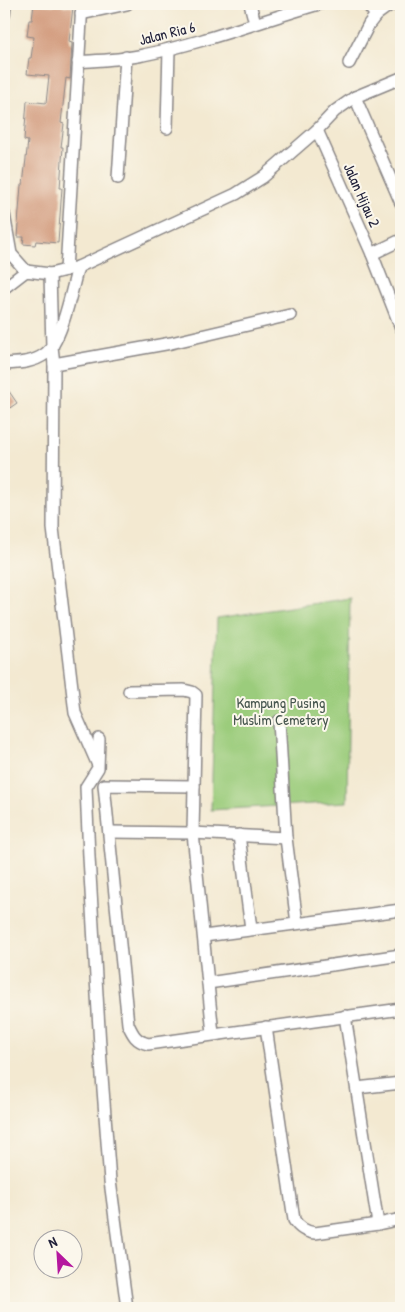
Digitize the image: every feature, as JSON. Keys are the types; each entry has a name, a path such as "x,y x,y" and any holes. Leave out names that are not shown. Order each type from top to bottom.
{"main road":[{"path":"399,4 401,8"}],"street":[{"path":"4,15 6,4"},
{"path":"66,270 82,9 127,4"},
{"path":"250,4 254,23"},
{"name":"Jalan Ria 6","path":"78,62 140,56 169,50 301,6 319,4"},
{"path":"367,4 376,15"},
{"path":"349,63 369,24 376,15 391,4"},
{"path":"167,128 169,50"},
{"path":"118,178 126,57"},
{"path":"4,214 7,253 26,271 50,274 78,267 236,194 263,177 317,130 335,111 355,97 400,82"},
{"path":"355,97 401,203"},
{"name":"Jalan Hijau 2","path":"317,130 372,254 401,328"},
{"path":"372,254 401,240"},
{"path":"4,364 22,363 46,354 60,330 78,267"},
{"path":"4,288 26,271"},
{"path":"50,274 54,364 54,528 75,713 104,785 128,1024 134,1037 140,1042 148,1044 345,1016 401,1013"},
{"path":"54,364 171,343 290,316"},
{"path":"129,691 184,690 196,695 193,833 213,1034"},
{"path":"279,721 286,838 297,923"},
{"path":"99,739 98,768 86,786 89,857 101,1063 110,1171 127,1308"},
{"path":"104,785 194,786"},
{"path":"109,832 193,833 286,838"},
{"path":"239,835 251,929"},
{"path":"204,936 401,910"},
{"path":"208,982 401,956"},
{"path":"345,1016 378,1224"},
{"path":"266,1027 294,1220 308,1232 315,1233 401,1220"},
{"path":"357,1088 401,1083"}],"green space":[{"name":"Kampung Pusing Muslim Cemetery","path":"350,598 347,802 211,810 217,618"}],"building":[{"path":"34,4 73,7 69,42 72,43 70,79 66,78 61,123 64,124 61,147 63,147 60,188 62,188 58,243 36,241 35,245 23,244 24,237 18,237 21,185 23,185 28,141 24,140 27,101 46,103 49,76 27,74 34,37 27,36"},
{"path":"4,384 17,403 4,412"}]}
